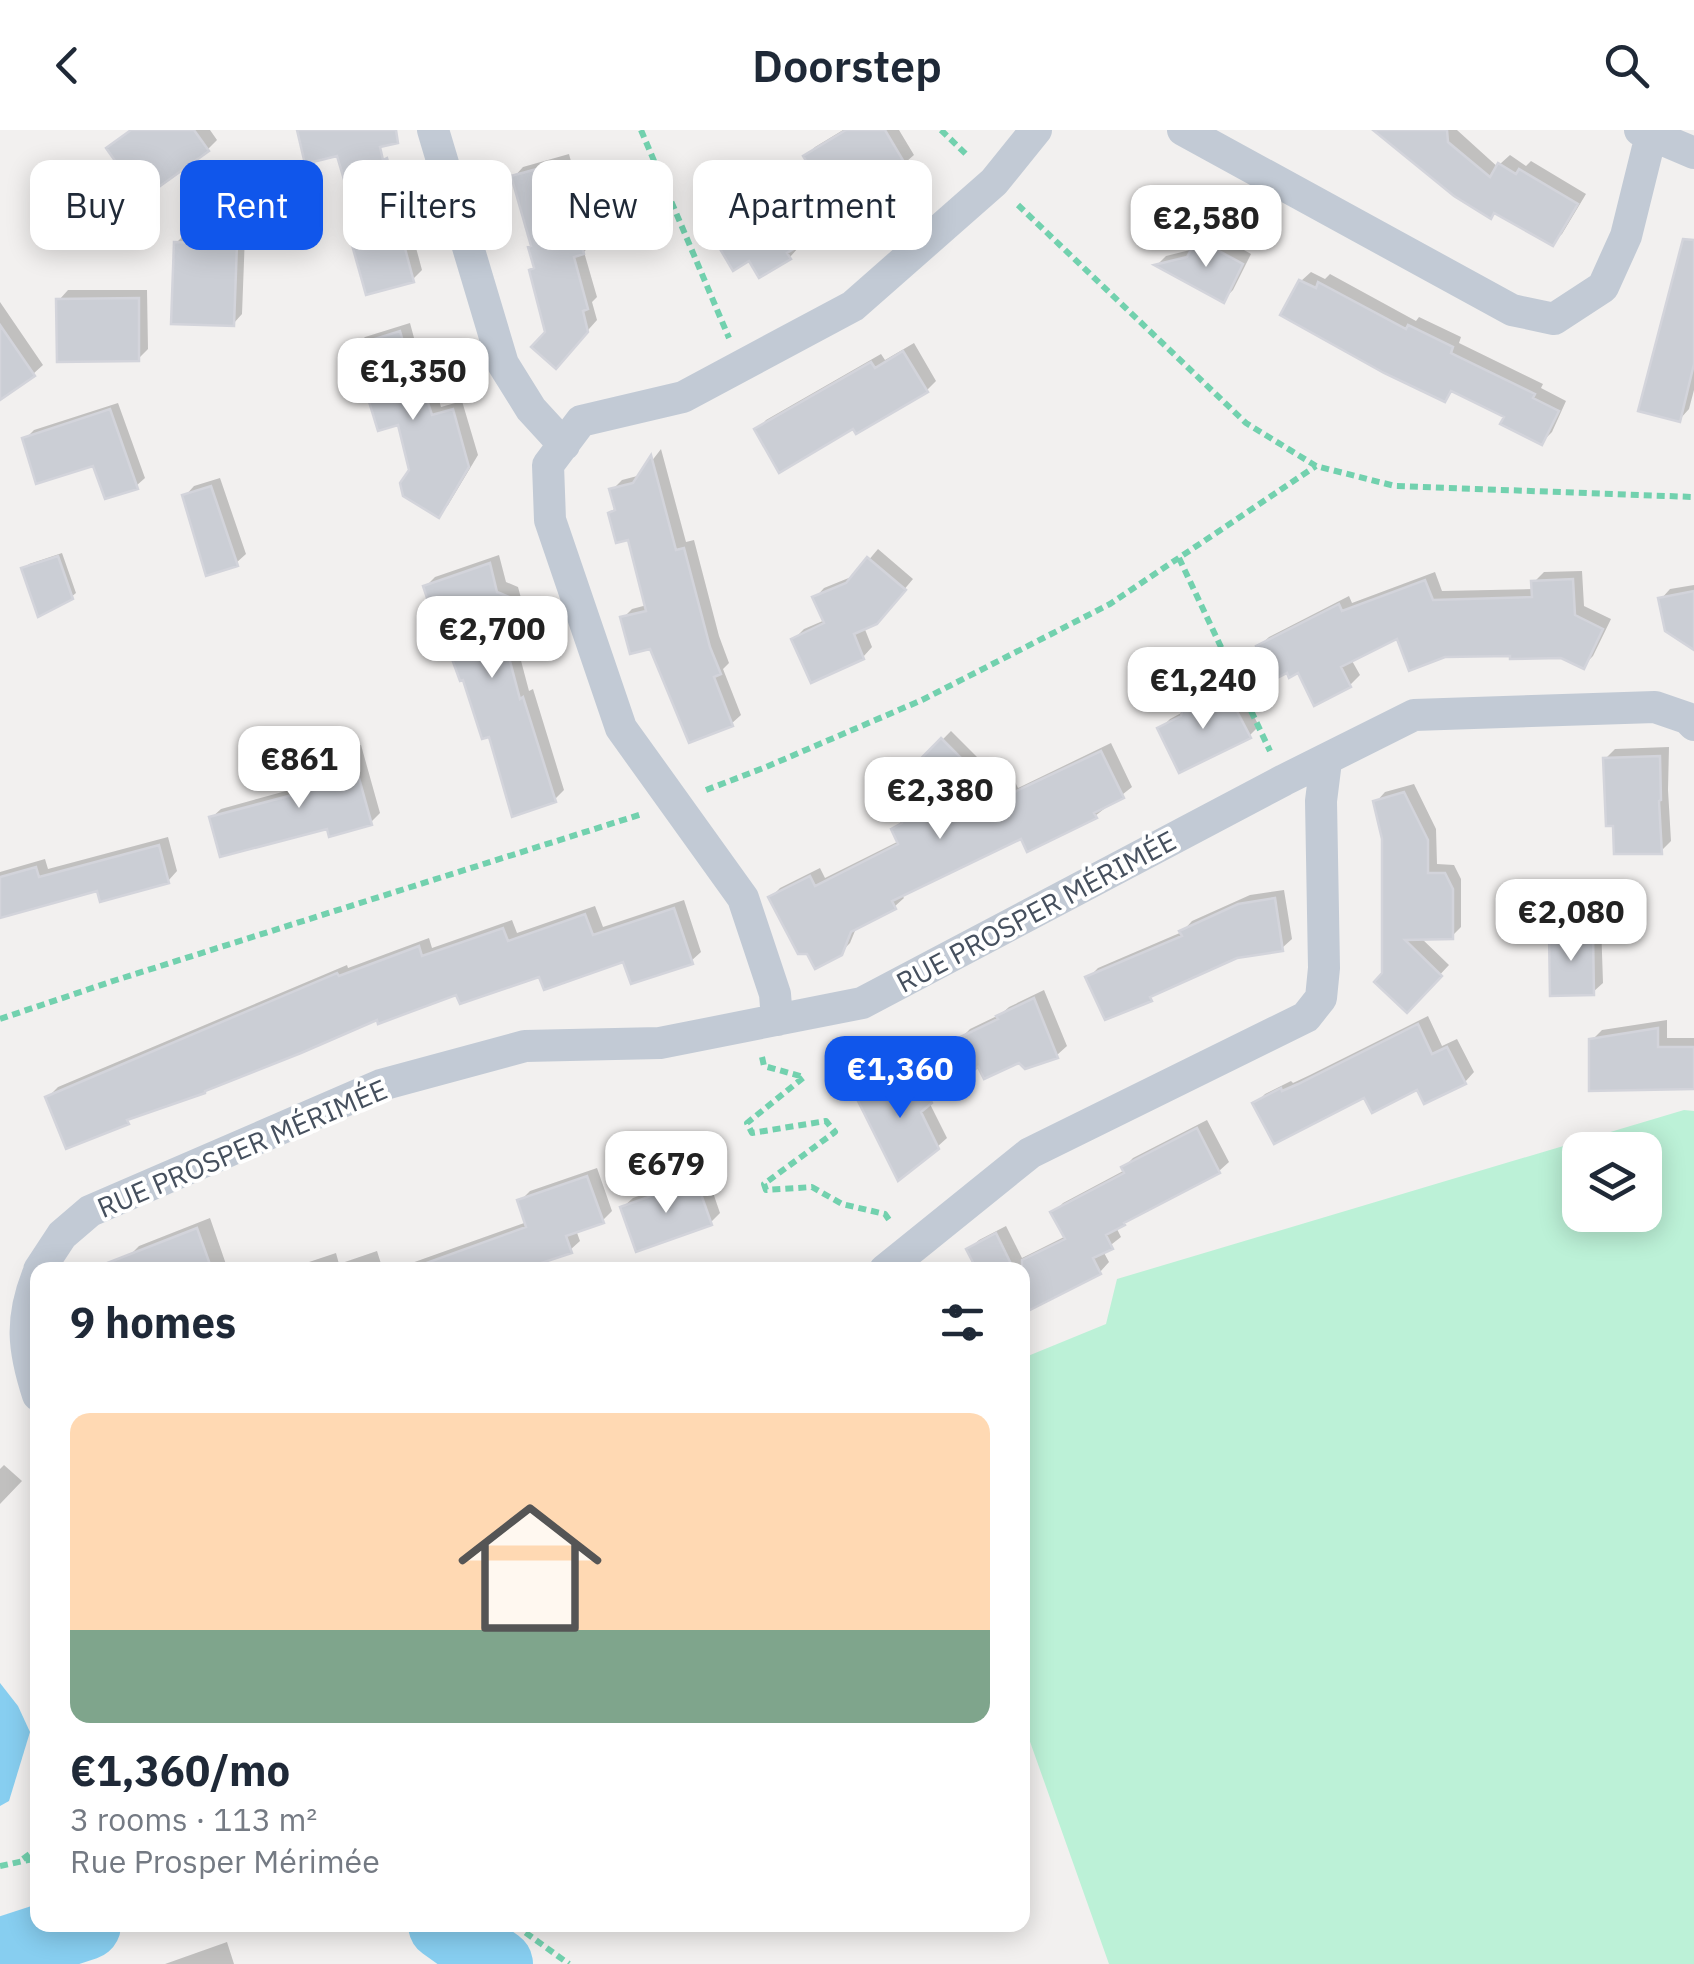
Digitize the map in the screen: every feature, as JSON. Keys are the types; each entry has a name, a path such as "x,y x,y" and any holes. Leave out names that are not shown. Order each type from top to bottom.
{"street":[{"path":"433,130 502,364 531,409 564,444"},
{"path":"777,1020 775,994 743,898 620,728 550,520 548,465 581,421 683,397 853,306 994,182 1036,130"},
{"path":"1183,130 1512,310 1554,319 1603,288 1626,236 1645,132 1694,153"},
{"name":"RUE PROSPER MÉRIMÉE","path":"44,1262 62,1235 90,1211 381,1085 526,1046 660,1043 862,1002 1414,715 1655,706 1687,718 1694,725"},
{"path":"895,1262 1030,1152 1306,1017 1321,998 1324,968 1321,801 1326,760"},
{"name":"RUE PROSPER MÉRIMÉE","path":"30,1292 24,1327 30,1371"}],"path":[{"path":"641,130 740,366"},
{"path":"941,130 1246,422 1316,466 1394,486 1694,497"},
{"path":"1179,558 1284,780"},
{"path":"762,1053 764,1066 804,1077 748,1123 752,1133 826,1121 835,1132 764,1184 766,1190 812,1187 842,1204 885,1214 891,1222"},
{"path":"18,1862 30,1854"},
{"path":"0,1866 30,1860"},
{"path":"525,1932 569,1964"}],"green space":[{"path":"1684,1110 1694,1111 1694,1964 1109,1964 1030,1742 1030,1355 1106,1324 1117,1279 1562,1146 1562,1232 1662,1232 1662,1132 1610,1132"}],"water":[{"path":"0,1683 18,1706 30,1732 9,1801 0,1806"}],"building":[{"path":"131,130 194,130 209,151 196,160 180,160 180,172 160,186 160,160 114,160 106,148"},
{"path":"297,130 396,130 398,143 380,147 383,160 343,160 343,176 337,156 304,160"},
{"path":"846,130 885,130 903,160 805,160 803,156"},
{"path":"1373,130 1447,130 1448,142 1490,177 1498,163 1516,174 1519,169 1578,204 1553,246 1494,213 1491,219 1454,196"},
{"path":"532,170 532,250 583,250 584,254 574,257 588,309 583,311 588,332 556,369 531,347 545,332 529,270 534,268 528,247 531,246 512,176"},
{"path":"1197,239 1243,264 1224,303 1154,265 1187,257"},
{"path":"1683,239 1694,240 1694,364 1680,422 1638,411"},
{"path":"174,242 180,242 180,250 237,250 234,326 171,324"},
{"path":"353,250 405,250 414,282 366,295"},
{"path":"721,250 792,250 787,253 791,259 759,278 749,261 733,271"},
{"path":"1299,280 1316,288 1318,282 1406,329 1408,325 1453,347 1451,353 1535,394 1533,398 1559,411 1542,445 1500,424 1504,417 1451,391 1445,402 1280,315"},
{"path":"139,298 139,361 57,362 56,299"},
{"path":"0,325 35,376 0,400"},
{"path":"400,331 415,383 421,381 432,415 453,409 469,467 439,518 403,496 400,483 409,470 398,425 378,431 352,346"},
{"path":"903,351 928,392 856,434 853,429 779,473 754,429 871,362 875,368"},
{"path":"110,409 138,489 105,499 93,466 36,484 22,438"},
{"path":"651,455 676,550 684,548 721,674 714,677 733,726 689,743 650,649 630,654 620,617 646,611 628,540 616,543 608,513 615,510 609,489 633,483"},
{"path":"211,486 238,566 206,576 182,495"},
{"path":"58,556 73,599 38,617 21,568"},
{"path":"867,557 906,590 877,624 854,634 864,659 811,683 791,639 824,623 812,597 846,583"},
{"path":"490,563 497,592 509,597 512,610 502,631 520,699 523,697 556,802 512,817 489,737 482,739 463,680 460,681 423,586"},
{"path":"1573,579 1575,615 1603,629 1584,669 1561,658 1510,656 1445,657 1409,671 1397,639 1341,667 1351,687 1314,706 1298,673 1273,680 1256,646 1339,604 1342,611 1425,580 1433,600 1532,597 1531,581"},
{"path":"1694,591 1694,650 1665,631 1658,598"},
{"path":"1228,694 1251,738 1179,773 1157,728 1181,716 1183,708 1197,701 1208,704"},
{"path":"941,738 979,776 988,796 1004,788 1008,795 1101,751 1124,798 1094,813 1097,818 1027,852 1021,839 892,901 896,909 851,932 842,955 815,969 807,954 798,954 768,897 810,876 815,886 898,844 891,829 902,823 887,793"},
{"path":"352,753 372,825 329,837 327,829 220,857 209,817 315,789 308,765"},
{"path":"1660,756 1662,854 1614,854 1613,826 1606,826 1603,758"},
{"path":"1404,792 1428,840 1428,873 1445,873 1453,889 1453,939 1405,940 1442,976 1407,1013 1374,982 1382,973 1382,839 1373,801"},
{"path":"159,845 169,883 100,902 97,891 0,918 0,877 36,867 39,877"},
{"path":"1275,898 1283,951 1237,958 1105,1020 1085,977 1182,936 1179,931 1238,904"},
{"path":"674,908 693,964 631,984 623,962 544,990 539,977 460,1004 456,995 378,1024 377,1020 205,1093 127,1120 129,1124 66,1149 45,1097 337,973 339,976 419,946 422,956 503,928 508,941 585,914 593,935"},
{"path":"1549,932 1593,932 1594,995 1550,996"},
{"path":"1034,998 1058,1058 1025,1069 1019,1063 984,1079 978,1067 974,1070 958,1038"},
{"path":"1418,1024 1432,1054 1447,1047 1466,1084 1424,1104 1417,1090 1372,1113 1364,1098 1274,1144 1252,1103"},
{"path":"1658,1028 1658,1047 1694,1047 1694,1089 1589,1091 1589,1039"},
{"path":"914,1068 932,1103 921,1112 939,1149 898,1181 856,1097"},
{"path":"1197,1128 1220,1173 1106,1235 1113,1249 1093,1258 1101,1274 1030,1310 1030,1262 1022,1260 1065,1239 1050,1212 1124,1173 1121,1167"},
{"path":"587,1176 604,1223 566,1236 572,1253 544,1262 429,1262 526,1227 517,1200"},
{"path":"696,1180 712,1225 636,1252 620,1207"},
{"path":"197,1228 209,1262 110,1262"},
{"path":"996,1233 1010,1262 973,1262 966,1249"}],"waterway":[{"path":"0,1953 64,1932"},
{"path":"453,1932 498,1964"}]}
